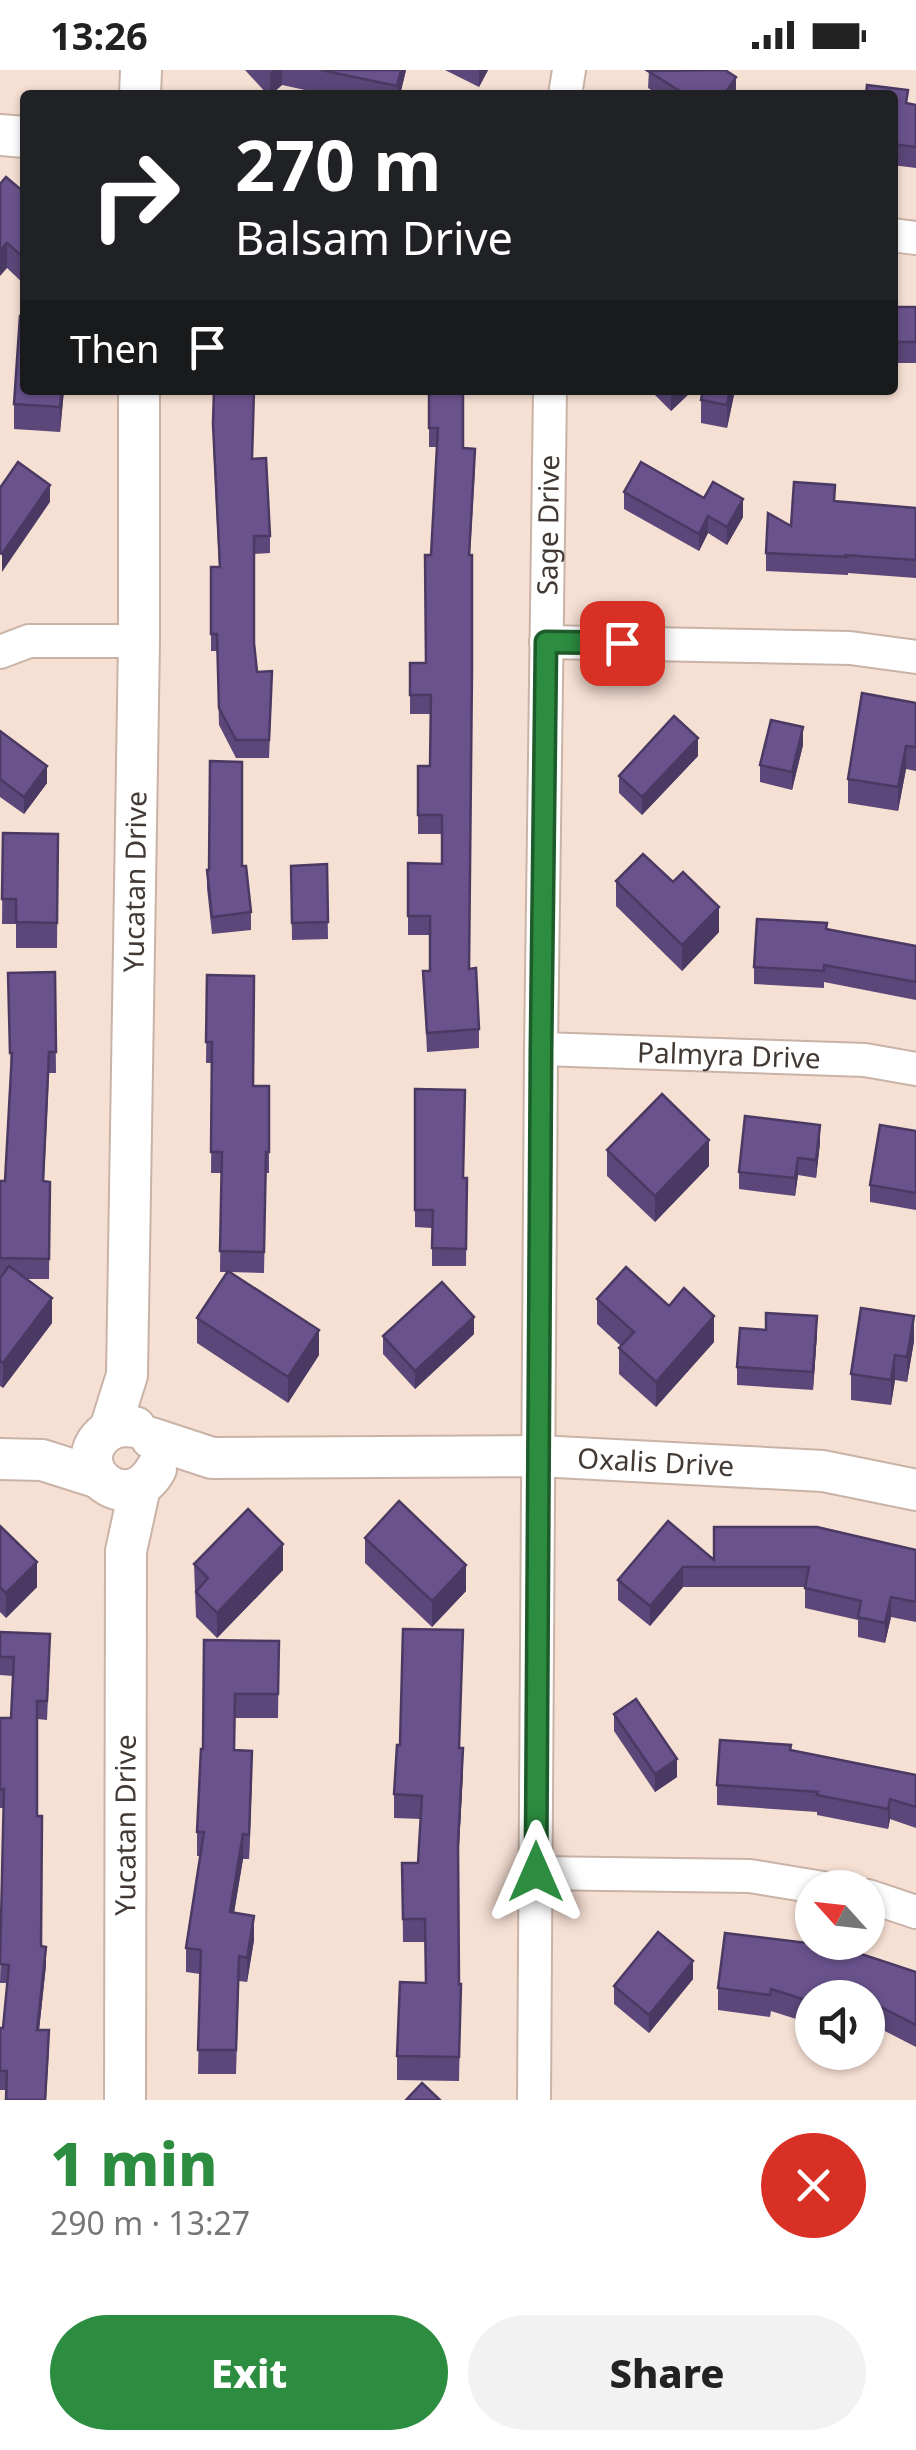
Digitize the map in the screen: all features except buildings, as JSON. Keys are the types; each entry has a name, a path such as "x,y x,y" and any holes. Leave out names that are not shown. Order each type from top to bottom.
{"street":[{"name":"Yucatan Drive","path":"126,2100 124,1459 139,640 139,395"},
{"name":"Sage Drive","path":"534,2100 550,395"},
{"path":"0,652 28,641 139,640"},
{"path":"546,642 850,648 916,657"},
{"name":"Palmyra Drive","path":"541,1049 866,1060 916,1069"},
{"name":"Oxalis Drive","path":"124,1459 538,1456 823,1471 916,1490"},
{"path":"0,1458 124,1459"},
{"path":"536,1872 750,1876 795,1883"},
{"path":"885,1902 916,1912"}],"route":[{"path":"536,1872 546,642 622,643"}]}
